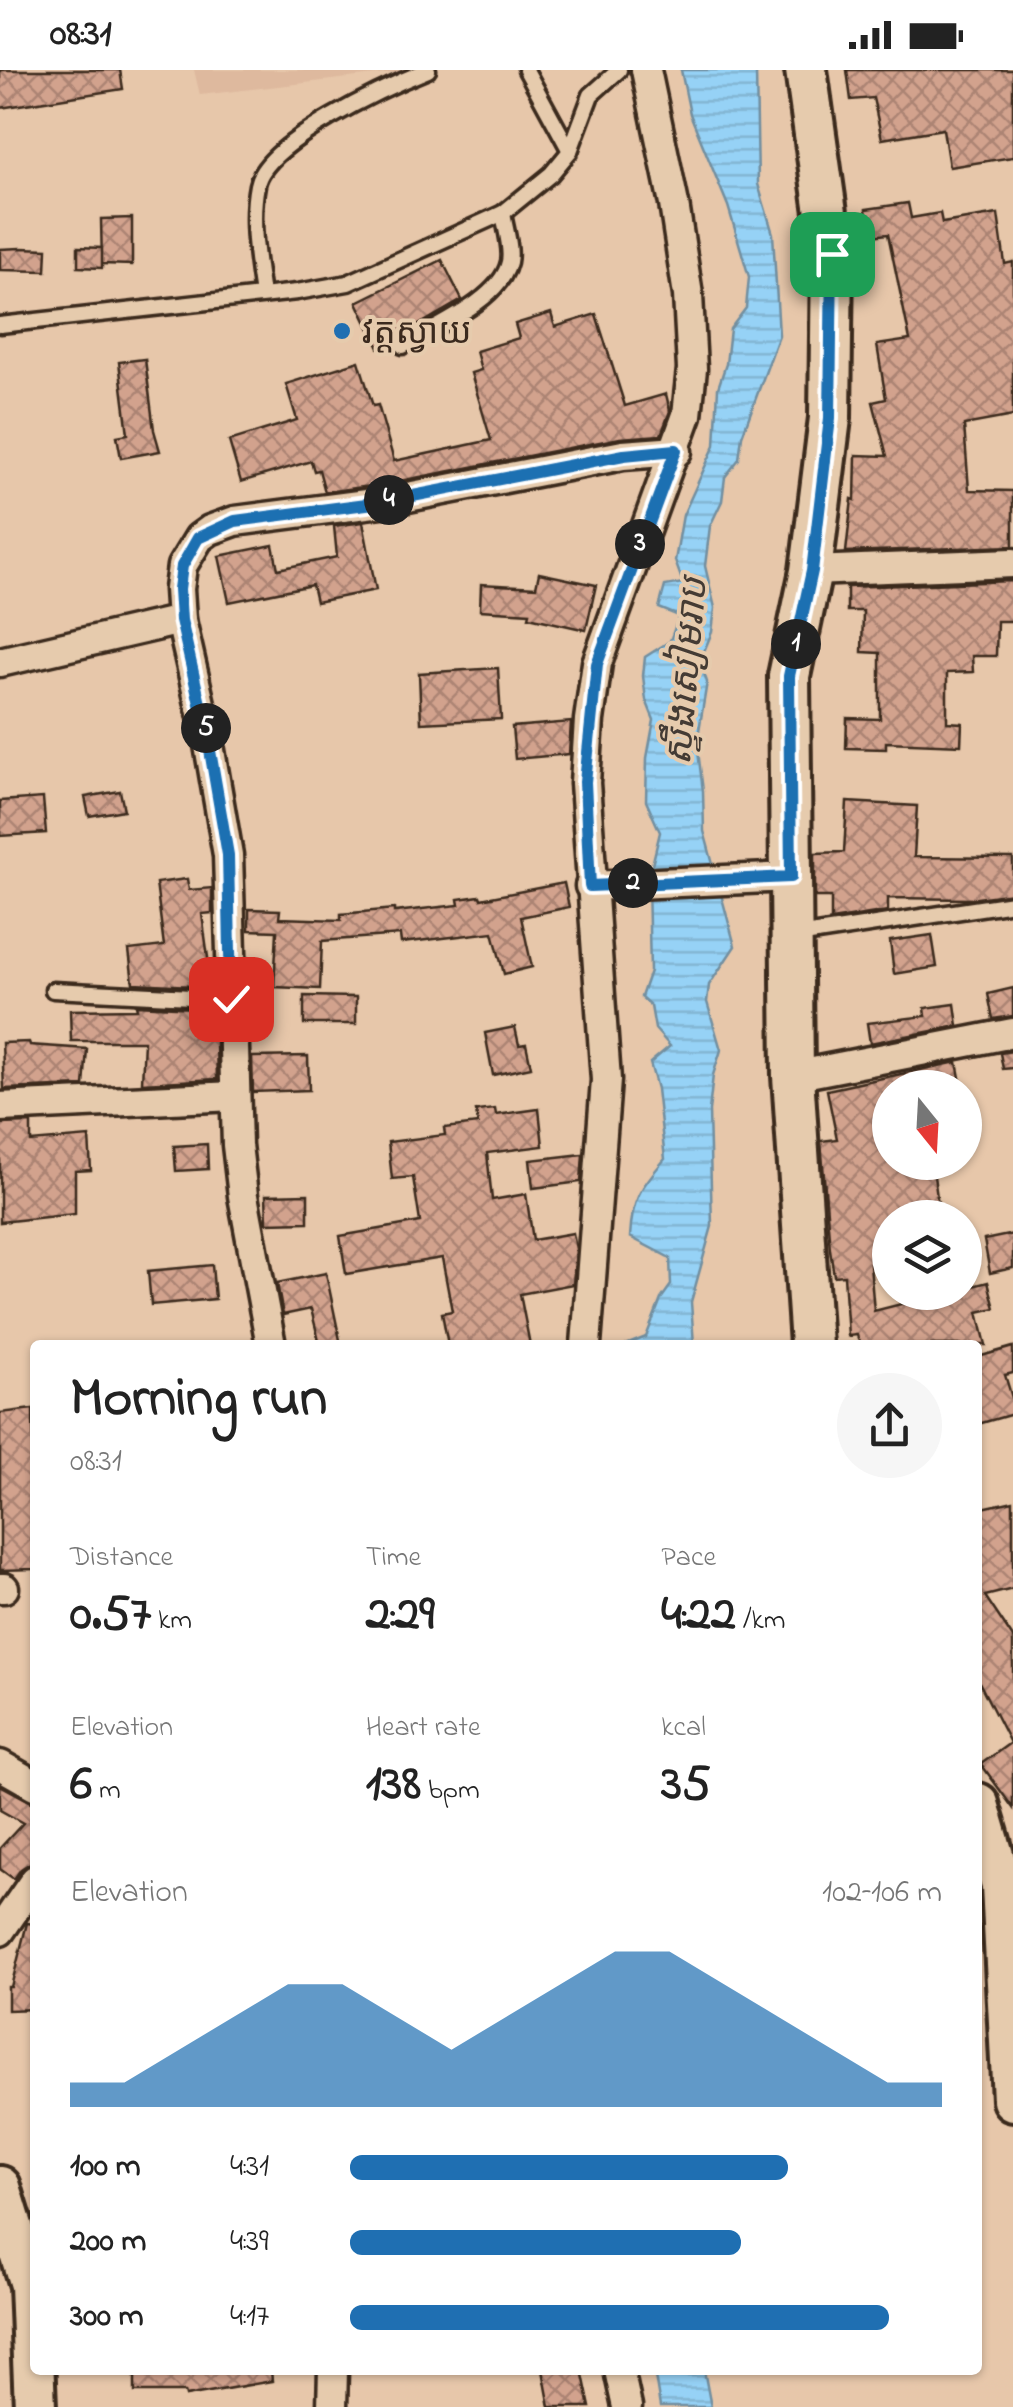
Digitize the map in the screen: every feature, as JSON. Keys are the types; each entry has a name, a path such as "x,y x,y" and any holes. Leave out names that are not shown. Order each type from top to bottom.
{"street":[{"path":"586,1340 606,1080 604,885 585,782 597,664 688,415 692,369 688,295 674,204 646,70"},
{"path":"806,70 832,254 830,418 812,571 789,676 793,1076 811,1340"},
{"path":"270,1340 243,1196 231,999 228,855 208,739 181,620 182,566 198,538 221,525 382,502 624,455 676,450"},
{"path":"812,571 1013,563"},
{"path":"0,662 181,620"},
{"path":"604,885 791,877"},
{"path":"793,1076 1013,1033"},
{"path":"0,1106 236,1096"},
{"path":"0,1765 30,1782"},
{"path":"982,1818 1002,1886 1013,2100"},
{"path":"0,1931 30,1887"},
{"path":"0,2187 30,2279"},
{"path":"35,2375 36,2407"},
{"path":"332,2407 333,2375"},
{"path":"621,2375 627,2407"}],"lane":[{"path":"262,294 254,233 257,183 267,163 380,88 428,70"},
{"path":"526,70 570,151"},
{"path":"0,326 348,283 503,213 551,174 570,151 592,95 619,70"},
{"path":"402,346 480,301 499,279 509,262 503,213"},
{"path":"792,937 1013,903"},
{"path":"53,990 231,999"}],"shaded area":[{"path":"194,70 419,70 200,95"}],"water":[{"name":"ស្ទឹងសៀមរាប","path":"681,70 756,70 758,184 773,234 779,335 742,436 739,459 725,477 722,501 710,526 705,566 715,608 712,632 700,661 707,682 697,743 704,831 735,946 709,985 707,1002 721,1050 713,1075 709,1111 712,1226 691,1302 694,1340 638,1340 646,1337 671,1285 670,1258 630,1237 639,1195 665,1159 650,1063 670,1046 655,1029 651,1006 641,997 650,971 648,882 660,832 646,801 647,758 654,720 643,676 645,657 670,641 679,616 659,608 665,586 683,583 675,561 683,515 715,445 718,388 726,364 730,329 746,308 749,277 728,206 690,114"},
{"path":"655,2375 705,2375 711,2407 660,2407"}],"building":[{"path":"0,70 120,70 123,89 0,108"},
{"path":"847,70 1013,70 1013,157 949,167 943,129 882,139 873,98 851,100"},
{"path":"908,203 911,218 940,213 942,223 998,214 1005,264 1013,262 1013,416 964,425 969,490 1013,491 1013,546 846,552 852,499 855,500 856,455 887,456 873,402 886,399 877,345 910,340 888,234 870,236 866,209"},
{"path":"132,218 132,265 102,264 101,219"},
{"path":"78,247 102,248 102,268 78,267"},
{"path":"0,249 47,249 46,271 0,270"},
{"path":"442,260 462,300 379,348 357,302"},
{"path":"551,313 555,327 596,314 625,406 666,394 670,411 661,435 620,438 325,492 319,470 314,471 311,461 241,482 229,441 297,420 286,384 359,361 373,406 378,405 394,461 491,440 471,373 481,370 476,351 519,338 515,324"},
{"path":"145,359 160,451 121,458 117,436 128,434 119,362"},
{"path":"363,522 376,590 316,602 312,585 229,602 219,556 273,545 278,569 337,557 334,526"},
{"path":"539,573 596,585 586,630 529,617 530,613 480,610 481,584 536,587"},
{"path":"1013,581 1013,621 997,621 996,656 972,656 973,672 947,673 947,722 962,723 961,745 886,742 886,749 846,748 847,718 880,719 880,653 862,652 863,611 847,611 847,587"},
{"path":"498,668 501,719 421,723 419,673"},
{"path":"571,722 569,754 515,759 512,727"},
{"path":"120,791 124,810 89,816 85,797"},
{"path":"43,798 46,833 0,836 0,801"},
{"path":"847,802 917,806 914,857 1013,858 1013,893 970,899 888,898 888,911 831,920 831,897 815,897 815,853 844,852"},
{"path":"187,879 189,890 212,888 212,913 202,914 212,987 133,983 129,950 164,946 156,883"},
{"path":"564,883 569,907 521,917 532,967 504,974 493,932 401,943 400,935 322,941 320,989 274,987 277,931 249,930 249,909 280,910 279,918 341,920 341,914 459,905 458,899 481,899"},
{"path":"932,935 937,967 894,974 890,941"},
{"path":"1013,988 1013,1016 993,1019 988,994"},
{"path":"304,996 356,997 356,1024 304,1024"},
{"path":"955,1004 958,1026 870,1043 867,1023 926,1016 925,1008"},
{"path":"136,1005 215,1009 217,1079 142,1083 144,1041 71,1041 70,1010 137,1009"},
{"path":"515,1027 519,1045 526,1044 531,1067 493,1075 485,1033"},
{"path":"2,1043 87,1049 84,1086 4,1089"},
{"path":"1013,1051 1013,1068 1003,1069 1000,1053"},
{"path":"308,1056 309,1090 253,1092 252,1057"},
{"path":"957,1062 959,1070 920,1070"},
{"path":"872,1080 872,1180 935,1180 937,1200 872,1200 872,1310 982,1310 982,1284 988,1282 995,1308 978,1312 986,1345 982,1345 982,1340 858,1340 857,1335 848,1336 844,1275 834,1276 830,1249 821,1141 837,1139 827,1090"},
{"path":"495,1109 496,1115 539,1109 543,1146 487,1153 492,1200 526,1194 533,1240 573,1233 573,1284 520,1294 529,1340 447,1340 442,1313 452,1311 442,1258 346,1274 340,1236 420,1222 413,1177 392,1179 388,1142 445,1135 444,1128 478,1124 476,1111"},
{"path":"31,1123 31,1142 89,1137 91,1170 75,1171 75,1214 0,1222 0,1124"},
{"path":"207,1144 208,1169 176,1171 174,1146"},
{"path":"583,1154 581,1182 533,1188 530,1160"},
{"path":"308,1194 308,1222 267,1223 266,1195"},
{"path":"1013,1234 1013,1268 990,1273 984,1240"},
{"path":"212,1265 215,1299 151,1305 148,1271"},
{"path":"326,1273 340,1340 319,1340 311,1309 283,1315 277,1283"},
{"path":"1013,1347 1013,1373 1005,1375 1013,1414 982,1423 982,1356"},
{"path":"30,1409 30,1569 0,1570 0,1413"},
{"path":"1013,1501 1013,1589 985,1596 1013,1638 1013,1808 982,1765 1010,1743 982,1688 982,1508"},
{"path":"0,1785 30,1801 30,1863 14,1879 0,1869 0,1848 23,1823 0,1810"},
{"path":"30,1923 30,2009 8,2010"},
{"path":"135,2375 271,2375 272,2381 186,2396 185,2392 135,2392"},
{"path":"544,2375 583,2375 590,2407 550,2407"}],"place":[{"name":"វត្តស្វាយ","path":"342,331"}],"route":[{"path":"231,999 228,855 208,739 181,620 179,589 182,566 198,538 235,521 382,502 624,455 676,450 597,664 585,782 590,886 791,877 789,676 812,571 830,418 832,254"}]}
